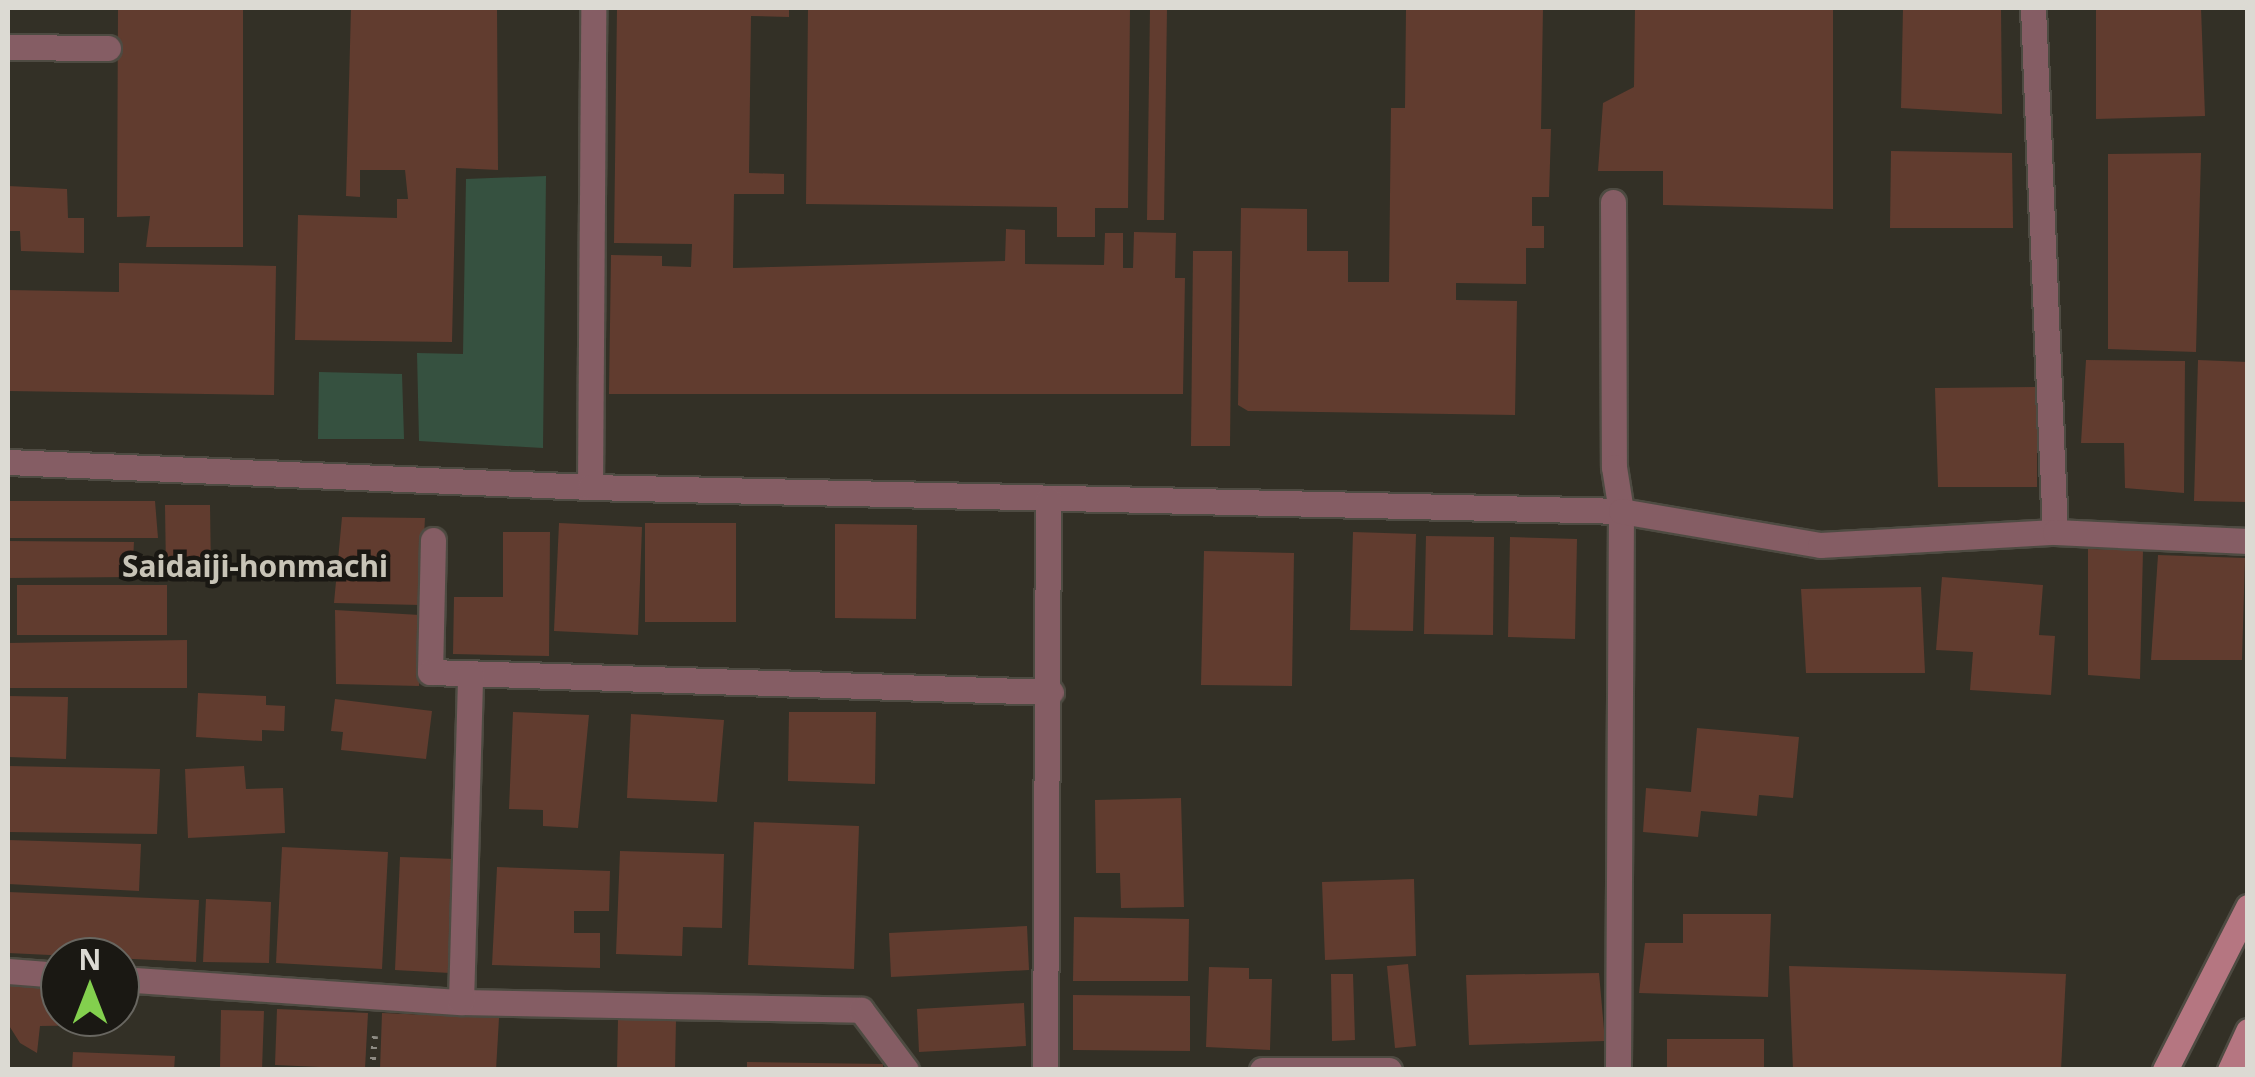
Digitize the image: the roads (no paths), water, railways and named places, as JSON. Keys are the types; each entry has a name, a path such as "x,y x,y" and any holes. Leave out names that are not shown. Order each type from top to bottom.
{"street":[{"path":"590,487 593,8"},
{"path":"2033,8 2055,532"},
{"path":"8,48 108,48"},
{"path":"1613,202 1614,467 1621,511 1618,1070"},
{"path":"8,462 590,487 1621,511 1820,545 2055,532 2248,541"},
{"path":"1045,1070 1050,692 1048,498"},
{"path":"434,540 430,672 1050,692"},
{"path":"461,1002 470,674"},
{"path":"2166,1070 2248,907"},
{"path":"8,971 40,973"},
{"path":"140,980 461,1002 862,1010 906,1070"},
{"path":"2230,1070 2248,1031"},
{"path":"1262,1070 1389,1070"}],"district":[{"name":"Saidaiji-honmachi","path":"255,566"}]}
